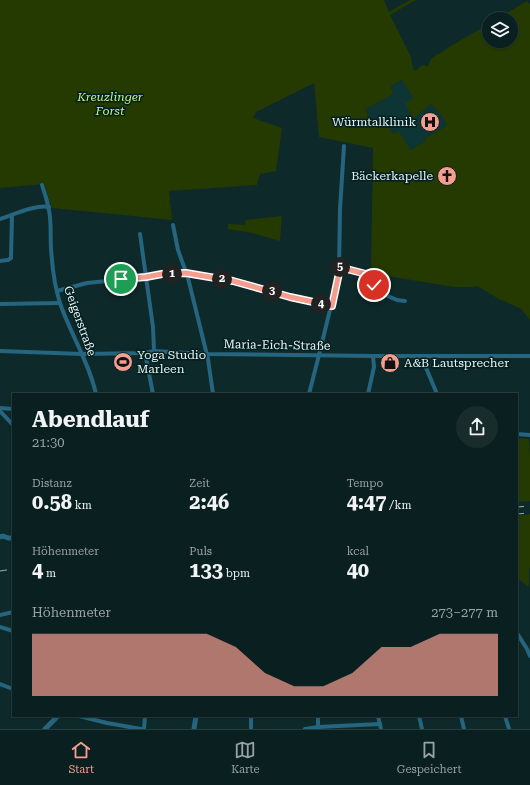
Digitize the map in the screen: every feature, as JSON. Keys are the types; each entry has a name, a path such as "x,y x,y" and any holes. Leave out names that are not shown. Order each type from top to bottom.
{"street":[{"path":"308,393 332,306 339,273 340,209 344,146"},
{"name":"Geigerstraße","path":"42,185 48,206 51,227 51,249 60,303 82,354 96,393"},
{"path":"0,219 35,208 48,206"},
{"path":"0,261 11,258 12,215"},
{"path":"173,225 178,250 188,278 208,359 213,393"},
{"path":"140,234 153,327 154,351"},
{"path":"339,267 366,274 377,289 383,294 397,300 405,300"},
{"path":"57,291 87,284 162,274 186,273 233,281 297,299 332,306"},
{"path":"0,304 60,303"},
{"name":"Maria-Eich-Straße","path":"0,351 82,354 145,353 154,351 206,354 423,357 530,356"},
{"path":"145,353 153,393"},
{"path":"368,393 374,367 373,356"},
{"path":"423,357 424,363 438,393"},
{"path":"0,408 12,409"},
{"path":"0,411 12,424"},
{"path":"518,434 530,435"},
{"path":"1,535 12,538"},
{"path":"0,615 12,612"},
{"path":"0,627 12,631"},
{"path":"518,635 530,656"},
{"path":"0,684 12,689"},
{"path":"45,729 57,717"},
{"path":"83,717 106,723 142,729 145,717"},
{"path":"194,729 196,717"},
{"path":"251,717 251,729"},
{"path":"318,717 318,727"},
{"path":"420,717 422,729"},
{"path":"461,717 464,729"},
{"path":"505,717 509,729"},
{"path":"305,729 318,727 380,726"}],"shaded area":[{"path":"403,80 413,98 413,118 431,104 442,116 447,125 424,139 425,141 409,150 399,132 394,135 374,125 365,110 393,94 391,86"}],"green space":[{"name":"Kreuzlinger Forst","path":"0,0 384,0 389,12 410,0 416,0 390,15 411,57 415,71 422,65 428,66 431,59 436,55 482,28 482,48 518,48 518,12 509,12 527,1 530,4 530,320 521,309 499,299 477,286 454,287 393,277 371,271 373,148 319,137 314,83 256,112 253,118 282,128 276,171 260,174 257,185 169,191 172,220 52,208 44,184 0,188","holes":["402,80 413,98 405,103 413,119 431,104 442,116 447,125 424,139 425,141 410,150 399,131 393,134 385,119 374,125 365,110 393,94 391,86"]},
{"path":"282,216 280,241 252,233 228,229 228,224 245,225 246,220"},
{"path":"518,438 529,439 530,501 518,502"},
{"path":"530,514 529,587 518,579 518,516"}],"railway":[{"path":"518,507 530,506"},
{"path":"518,514 530,513"},
{"path":"0,571 12,569"}],"place":[{"name":"Würmtalklinik","path":"430,122"},
{"name":"Bäckerkapelle","path":"447,176"},
{"name":"Yoga Studio Marleen","path":"123,362"},
{"name":"A&B Lautsprecher","path":"390,363"}],"route":[{"path":"121,279 162,274 186,273 233,281 305,301 332,306 339,267 366,274 374,285"}]}
